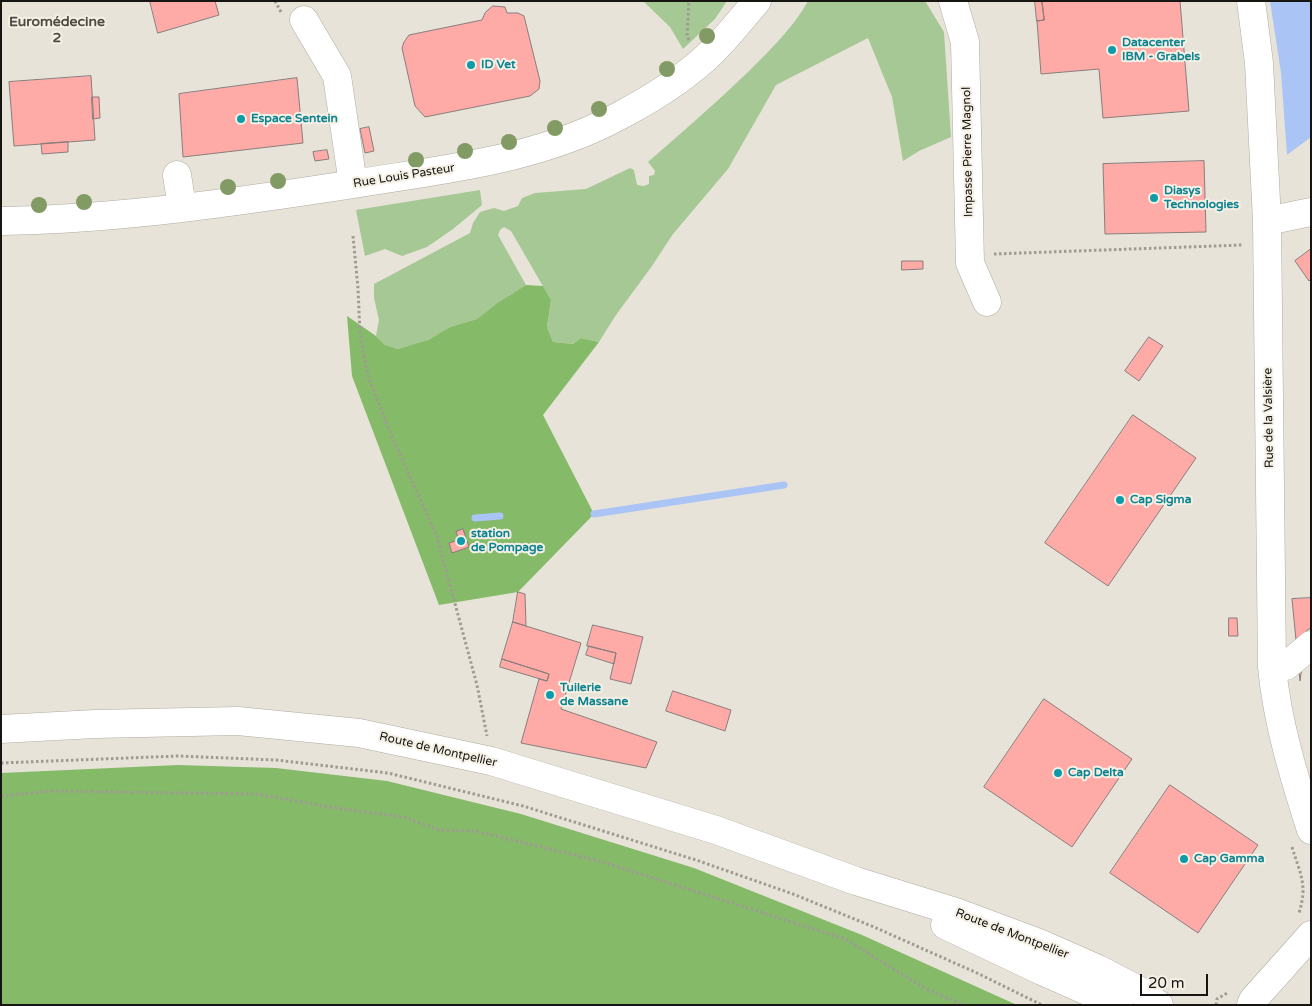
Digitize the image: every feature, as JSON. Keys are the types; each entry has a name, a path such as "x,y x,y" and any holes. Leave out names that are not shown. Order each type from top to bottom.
{"street":[{"name":"Rue Louis Pasteur","path":"1,221 122,215 254,199 467,165 531,151 576,136 620,115 675,81 714,50 757,1"},
{"name":"Impasse Pierre Magnol","path":"953,1 965,42 970,262 987,302"},
{"name":"Rue de la Valsière","path":"1251,1 1259,63 1267,221 1272,666 1279,713 1294,775 1311,830"},
{"path":"304,20 337,76 353,184"},
{"path":"177,174 182,207"},
{"path":"1267,221 1311,212"},
{"path":"1272,666 1286,666 1311,645"},
{"name":"Route de Montpellier","path":"1,729 95,724 238,721 360,732 491,761 716,830 856,881 956,912 1039,943 1098,969 1140,992 1159,1005"},
{"name":"Route de Montpellier","path":"856,881 1042,971 1119,1005"},
{"path":"1249,1003 1311,935"}],"path":[{"path":"688,2 687,36 689,41"},
{"path":"353,236 360,334 368,376 437,537 477,685 491,761"},
{"path":"970,255 1243,245"},
{"path":"1,763 178,756 276,760 388,772 523,806 705,863 793,894 874,926 1042,1005"},
{"path":"1,796 52,791 256,794 334,808 404,817 439,830 475,831 603,862 845,940 926,989 964,1005"}],"green space":[{"path":"643,1 727,1 715,19 683,49 670,27"},
{"path":"808,1 925,1 944,32 951,137 919,151 903,161 892,97 868,38 776,85 728,169 673,234 599,342 581,338 573,344 553,342 547,327 551,300 511,231 504,227 498,235 526,285 497,303 477,319 450,327 428,340 398,349 385,345 376,336 379,320 374,298 374,284 470,233 473,223 480,212 494,208 504,211 518,206 522,198 535,193 586,189 630,168 634,170 637,185 644,186 649,184 649,176 654,175 655,171 648,162 724,95 765,55 788,30"},
{"path":"480,190 482,205 427,247 402,256 385,249 365,256 356,210"},
{"path":"526,285 543,286 551,300 547,327 553,342 573,344 581,338 599,342 543,415 594,514 518,592 439,605 352,376 347,316 376,336 385,345 398,349 428,340 450,327 477,319 497,303"},
{"path":"178,765 276,768 387,781 521,814 694,868 862,935 1017,1005 1,1005 1,773"}],"water":[{"path":"1270,1 1311,1 1311,137 1287,155 1281,73"}],"building":[{"path":"150,1 215,1 219,15 158,33"},
{"path":"1035,1 1042,1 1044,20 1037,21"},
{"name":"Datacenter IBM - Grabels","path":"1042,1 1180,1 1189,111 1103,118 1099,69 1041,74 1037,21 1044,20"},
{"name":"ID Vet","path":"493,6 505,7 507,13 518,13 524,16 540,81 539,89 530,96 425,117 415,106 402,48 404,42 409,35 482,20 485,13"},
{"path":"91,76 95,140 14,146 9,82"},
{"name":"Espace Sentein","path":"297,78 303,143 183,157 179,94"},
{"path":"92,97 99,97 100,118 93,119"},
{"path":"369,127 374,151 365,153 360,129"},
{"path":"68,142 68,152 42,154 41,144"},
{"path":"327,150 329,159 315,161 313,152"},
{"name":"Diasys Technologies","path":"1204,161 1206,232 1105,234 1103,164"},
{"path":"1311,249 1311,279 1309,281 1295,261"},
{"path":"902,261 923,261 923,269 902,270"},
{"path":"1149,337 1163,346 1139,381 1125,371"},
{"name":"Cap Sigma","path":"1133,415 1196,458 1108,586 1045,543"},
{"name":"station de Pompage","path":"463,529 469,547 452,553 449,543 459,540 456,532"},
{"path":"518,592 525,594 526,626 513,622"},
{"path":"1311,598 1311,628 1307,630 1300,681 1292,599"},
{"path":"1229,618 1237,618 1238,636 1229,636"},
{"name":"Tuilerie de Massane","path":"513,622 581,643 561,709 657,742 646,768 521,743 539,679 547,681 549,674 502,659"},
{"path":"593,625 643,637 631,684 610,679 616,653 587,646"},
{"path":"589,646 616,653 614,664 586,655"},
{"path":"502,659 549,674 547,681 500,667"},
{"path":"673,691 731,710 725,731 666,711"},
{"name":"Cap Delta","path":"1044,699 1132,759 1072,847 984,787"},
{"name":"Cap Gamma","path":"1170,785 1258,845 1198,933 1110,873"}],"waterway":[{"path":"594,514 784,485"},
{"path":"475,518 500,516"}],"place":[{"name":"Datacenter IBM - Grabels","path":"1112,50"},
{"name":"ID Vet","path":"471,65"},
{"name":"Espace Sentein","path":"241,119"},
{"name":"Diasys Technologies","path":"1154,198"},
{"name":"Cap Sigma","path":"1120,500"},
{"name":"station de Pompage","path":"461,541"},
{"name":"Tuilerie de Massane","path":"550,695"},
{"name":"Cap Delta","path":"1058,773"},
{"name":"Cap Gamma","path":"1184,859"}],"district":[{"name":"Euromédecine 2","path":"57,30"}]}
